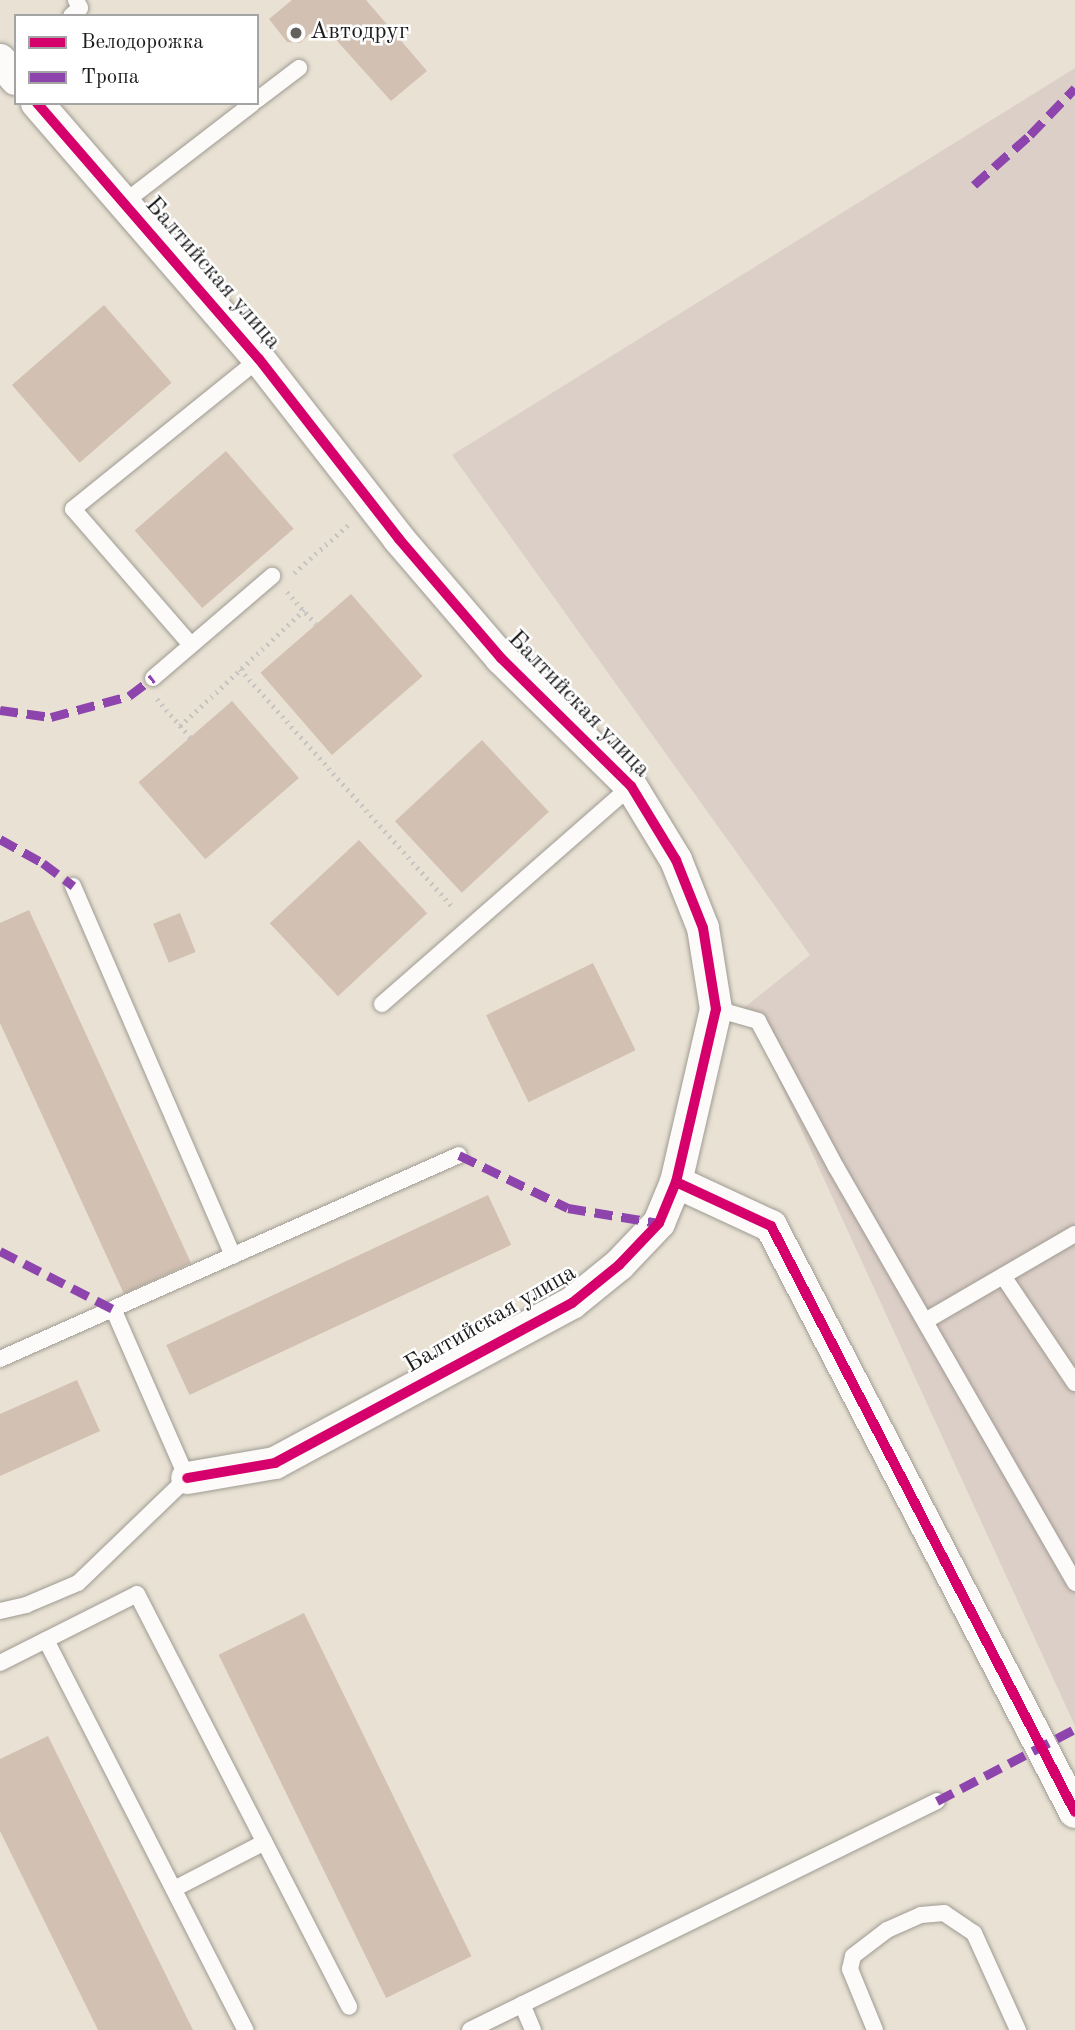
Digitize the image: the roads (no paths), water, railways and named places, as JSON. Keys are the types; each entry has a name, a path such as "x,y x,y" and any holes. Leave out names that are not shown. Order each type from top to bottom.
{"street":[{"name":"Балтийская улица","path":"39,105 259,359 400,539 501,658 631,786 676,860 703,928 716,1009 676,1182 659,1223 619,1265 572,1303 275,1463 187,1478"},
{"path":"676,1182 771,1226 1075,1811"}],"lane":[{"path":"259,98 299,68"},
{"path":"122,204 250,105"},
{"path":"191,645 73,509 259,359"},
{"path":"153,687 191,645 276,580"},
{"path":"382,1004 631,786"},
{"path":"73,886 233,1256"},
{"path":"716,1009 758,1021 836,1167 927,1320 1075,1583"},
{"path":"0,1359 459,1156"},
{"path":"927,1320 1075,1234"},
{"path":"1003,1276 1075,1383"},
{"path":"0,1611 26,1605 78,1583 187,1478 113,1309"},
{"path":"0,1663 137,1594 349,2007"},
{"path":"46,1640 246,2030"},
{"path":"470,2030 937,1801"},
{"path":"174,1889 265,1842"},
{"path":"875,2030 850,1969 853,1956 887,1930 921,1914 944,1913 974,1933 1018,2030"},
{"path":"522,2004 533,2030"}],"place":[{"name":"Автодруг","path":"296,33"}]}
